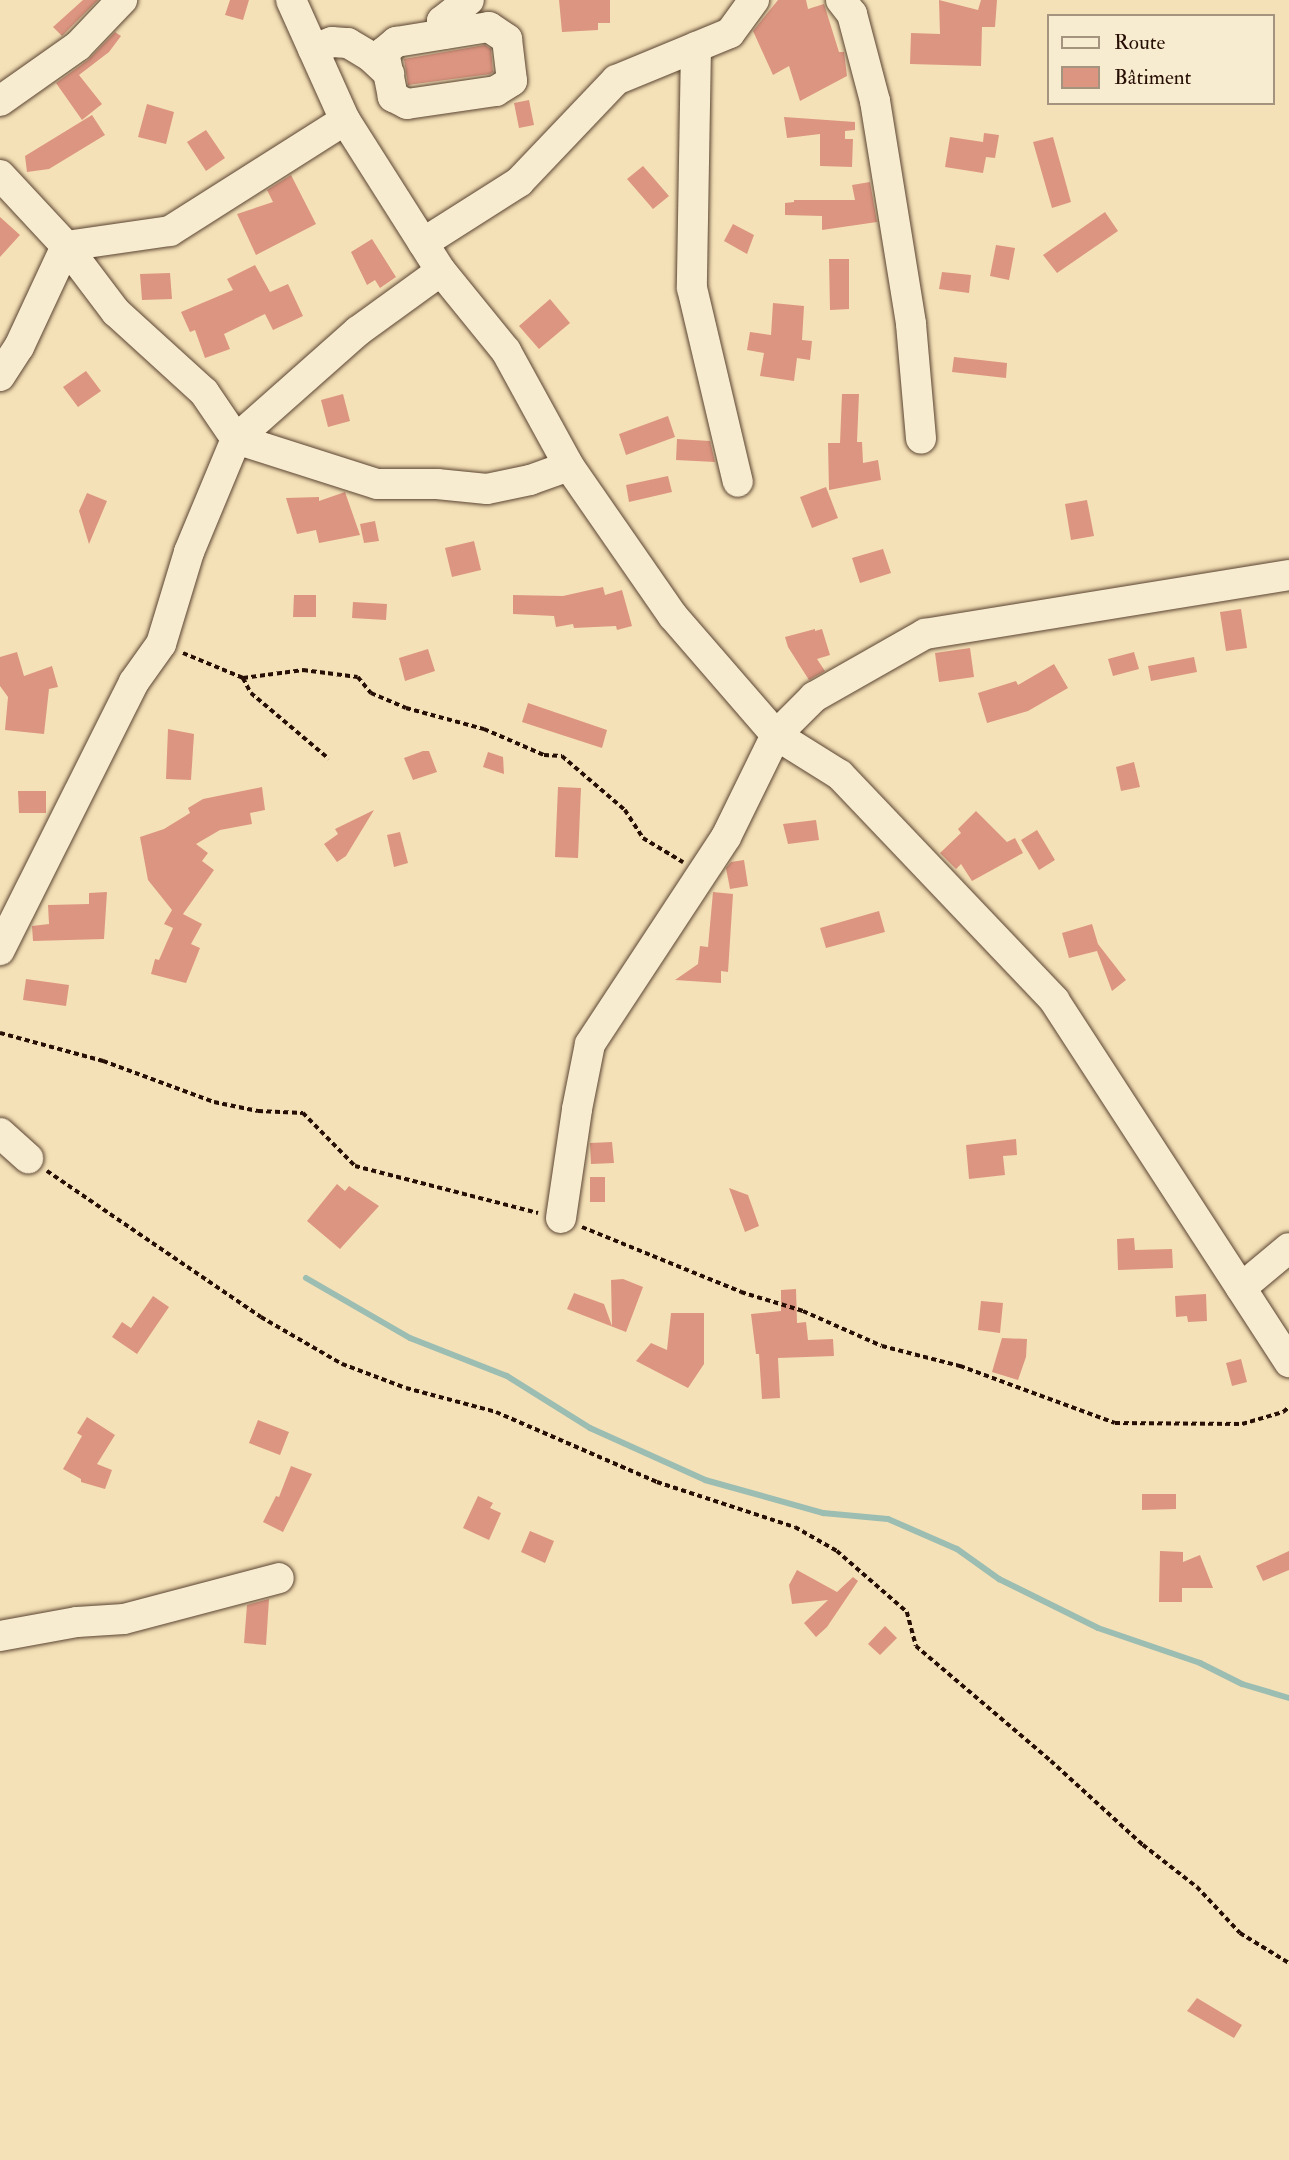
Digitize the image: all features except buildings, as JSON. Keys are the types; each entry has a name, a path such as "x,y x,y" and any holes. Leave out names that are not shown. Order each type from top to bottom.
{"street":[{"path":"0,101 78,46 122,0"},
{"path":"291,0 345,120 441,271 506,351 569,467 673,616 776,735 840,775 1054,1000 1289,1362"},
{"path":"443,28 468,0"},
{"path":"424,243 519,182 616,80 730,33 754,0"},
{"path":"841,0 852,15 875,102 911,324 921,439"},
{"path":"313,48 331,42 348,43 443,28 489,27 507,39 512,80 495,91 407,104 393,97 384,52 395,36"},
{"path":"348,43 371,57 388,74"},
{"path":"696,47 692,288 738,482"},
{"path":"66,246 170,230 345,120"},
{"path":"0,175 66,246 116,312 204,392 236,439 377,484 437,484 487,489 530,480 569,467"},
{"path":"0,376 19,347 66,246"},
{"path":"0,950 134,682 161,644 189,552 236,439 358,331 441,271"},
{"path":"561,1218 577,1109 590,1044 726,837 776,735 814,697 925,635 1289,575"},
{"path":"0,1133 28,1158"},
{"path":"1241,1288 1289,1248"},
{"path":"0,1636 76,1622 124,1619 279,1578"}],"path":[{"path":"161,644 243,678 303,670 358,677 371,693 407,708 484,729 544,755 562,756 625,810 643,838 701,874"},
{"path":"243,678 251,693 329,759"},
{"path":"0,1033 103,1061 214,1102 258,1111 303,1113 355,1166 561,1218 741,1292 803,1311 882,1346 960,1366 1115,1423 1242,1424 1283,1412 1289,1407"},
{"path":"28,1158 261,1317 342,1364 406,1388 496,1412 657,1482 795,1527 838,1550 907,1612 915,1646 1051,1761 1143,1845 1197,1887 1240,1933 1289,1963"}],"waterway":[{"path":"306,1278 410,1338 507,1376 590,1428 705,1480 823,1513 888,1519 957,1549 999,1579 1098,1628 1200,1663 1242,1684 1289,1698"}]}
